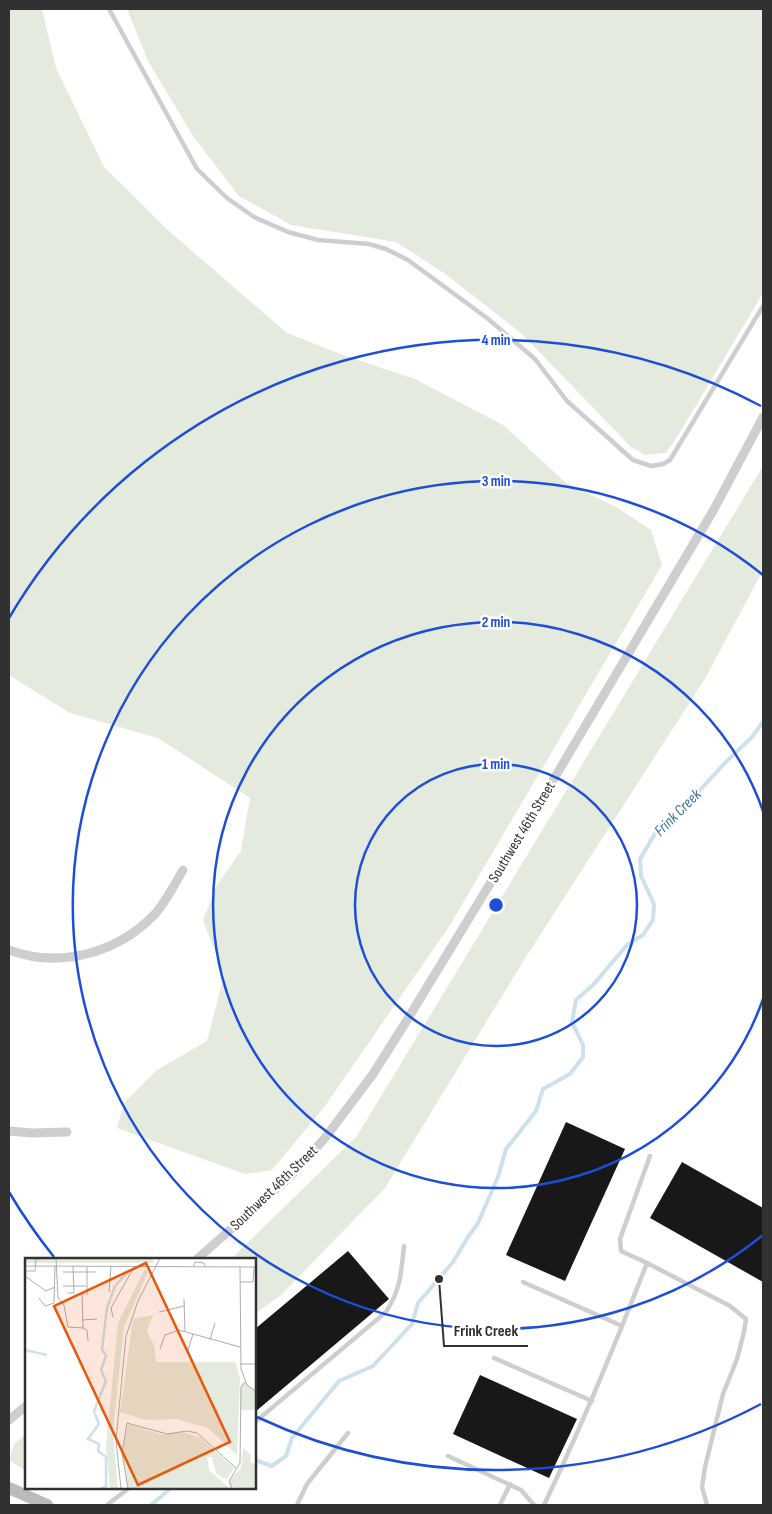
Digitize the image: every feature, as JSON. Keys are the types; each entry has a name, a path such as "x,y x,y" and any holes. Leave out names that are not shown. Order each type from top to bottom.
{"main road":[{"path":"9,1488 47,1505"}],"street":[{"name":"Southwest 46th Street","path":"199,1258 291,1176 325,1138 373,1074 560,769 713,511 763,417"},
{"path":"9,950 16,953 56,958 84,956 122,941 154,915 163,904 183,870"},
{"path":"9,1131 32,1133 67,1132"},
{"path":"9,1420 25,1407"}],"lane":[{"path":"109,9 197,169 227,198 254,217 288,232 318,240 369,244 386,249 408,260 487,318 535,358 567,401 633,460 651,466 663,464 670,460 763,306"},
{"path":"650,1156 620,1239 621,1251 647,1262 730,1306 746,1319 737,1359 723,1394 705,1467 702,1487 707,1505"},
{"path":"256,1421 386,1312 396,1298 400,1282 404,1246"},
{"path":"544,1505 592,1401 647,1262"},
{"path":"523,1282 622,1326"},
{"path":"494,1358 592,1401"},
{"path":"297,1505 307,1484 348,1433"},
{"path":"448,1456 521,1490 534,1505"},
{"path":"500,1505 510,1484"},
{"path":"107,1505 128,1489"}],"shaded area":[{"path":"9,9 42,9 56,68 104,167 170,232 287,333 343,355 415,379 503,425 566,483 618,508 651,530 662,565 450,925 325,1106 272,1170 245,1174 117,1128 124,1103 157,1070 207,1041 224,975 203,920 217,885 241,851 250,798 158,738 70,713 9,675"},
{"path":"127,9 763,9 763,293 666,453 645,455 630,446 522,334 444,273 396,242 291,225 239,196 193,136 148,61"},
{"path":"763,466 763,570 706,677 524,960 385,1188 281,1295 256,1313 256,1258 232,1258 357,1136"},
{"path":"25,1435 25,1470 9,1460 14,1444"}],"building":[{"path":"566,1122 625,1149 565,1281 506,1255"},
{"path":"682,1162 763,1208 763,1282 650,1218"},
{"path":"348,1251 389,1299 256,1411 256,1328"},
{"path":"480,1375 577,1419 549,1478 453,1434"}],"waterway":[{"name":"Frink Creek","path":"256,1460 272,1466 286,1456 292,1438 339,1381 373,1366 412,1324 418,1303 453,1262 478,1223 498,1177 506,1149 536,1111 543,1089 570,1074 583,1057 583,1045 572,1022 576,1000 594,984 627,945 643,935 653,920 654,904 641,876 640,859 659,827 700,790 752,737 763,722"},
{"name":"Frink Creek","path":"151,1505 170,1489"}],"place":[{"name":"Frink Creek","path":"439,1279"}]}
